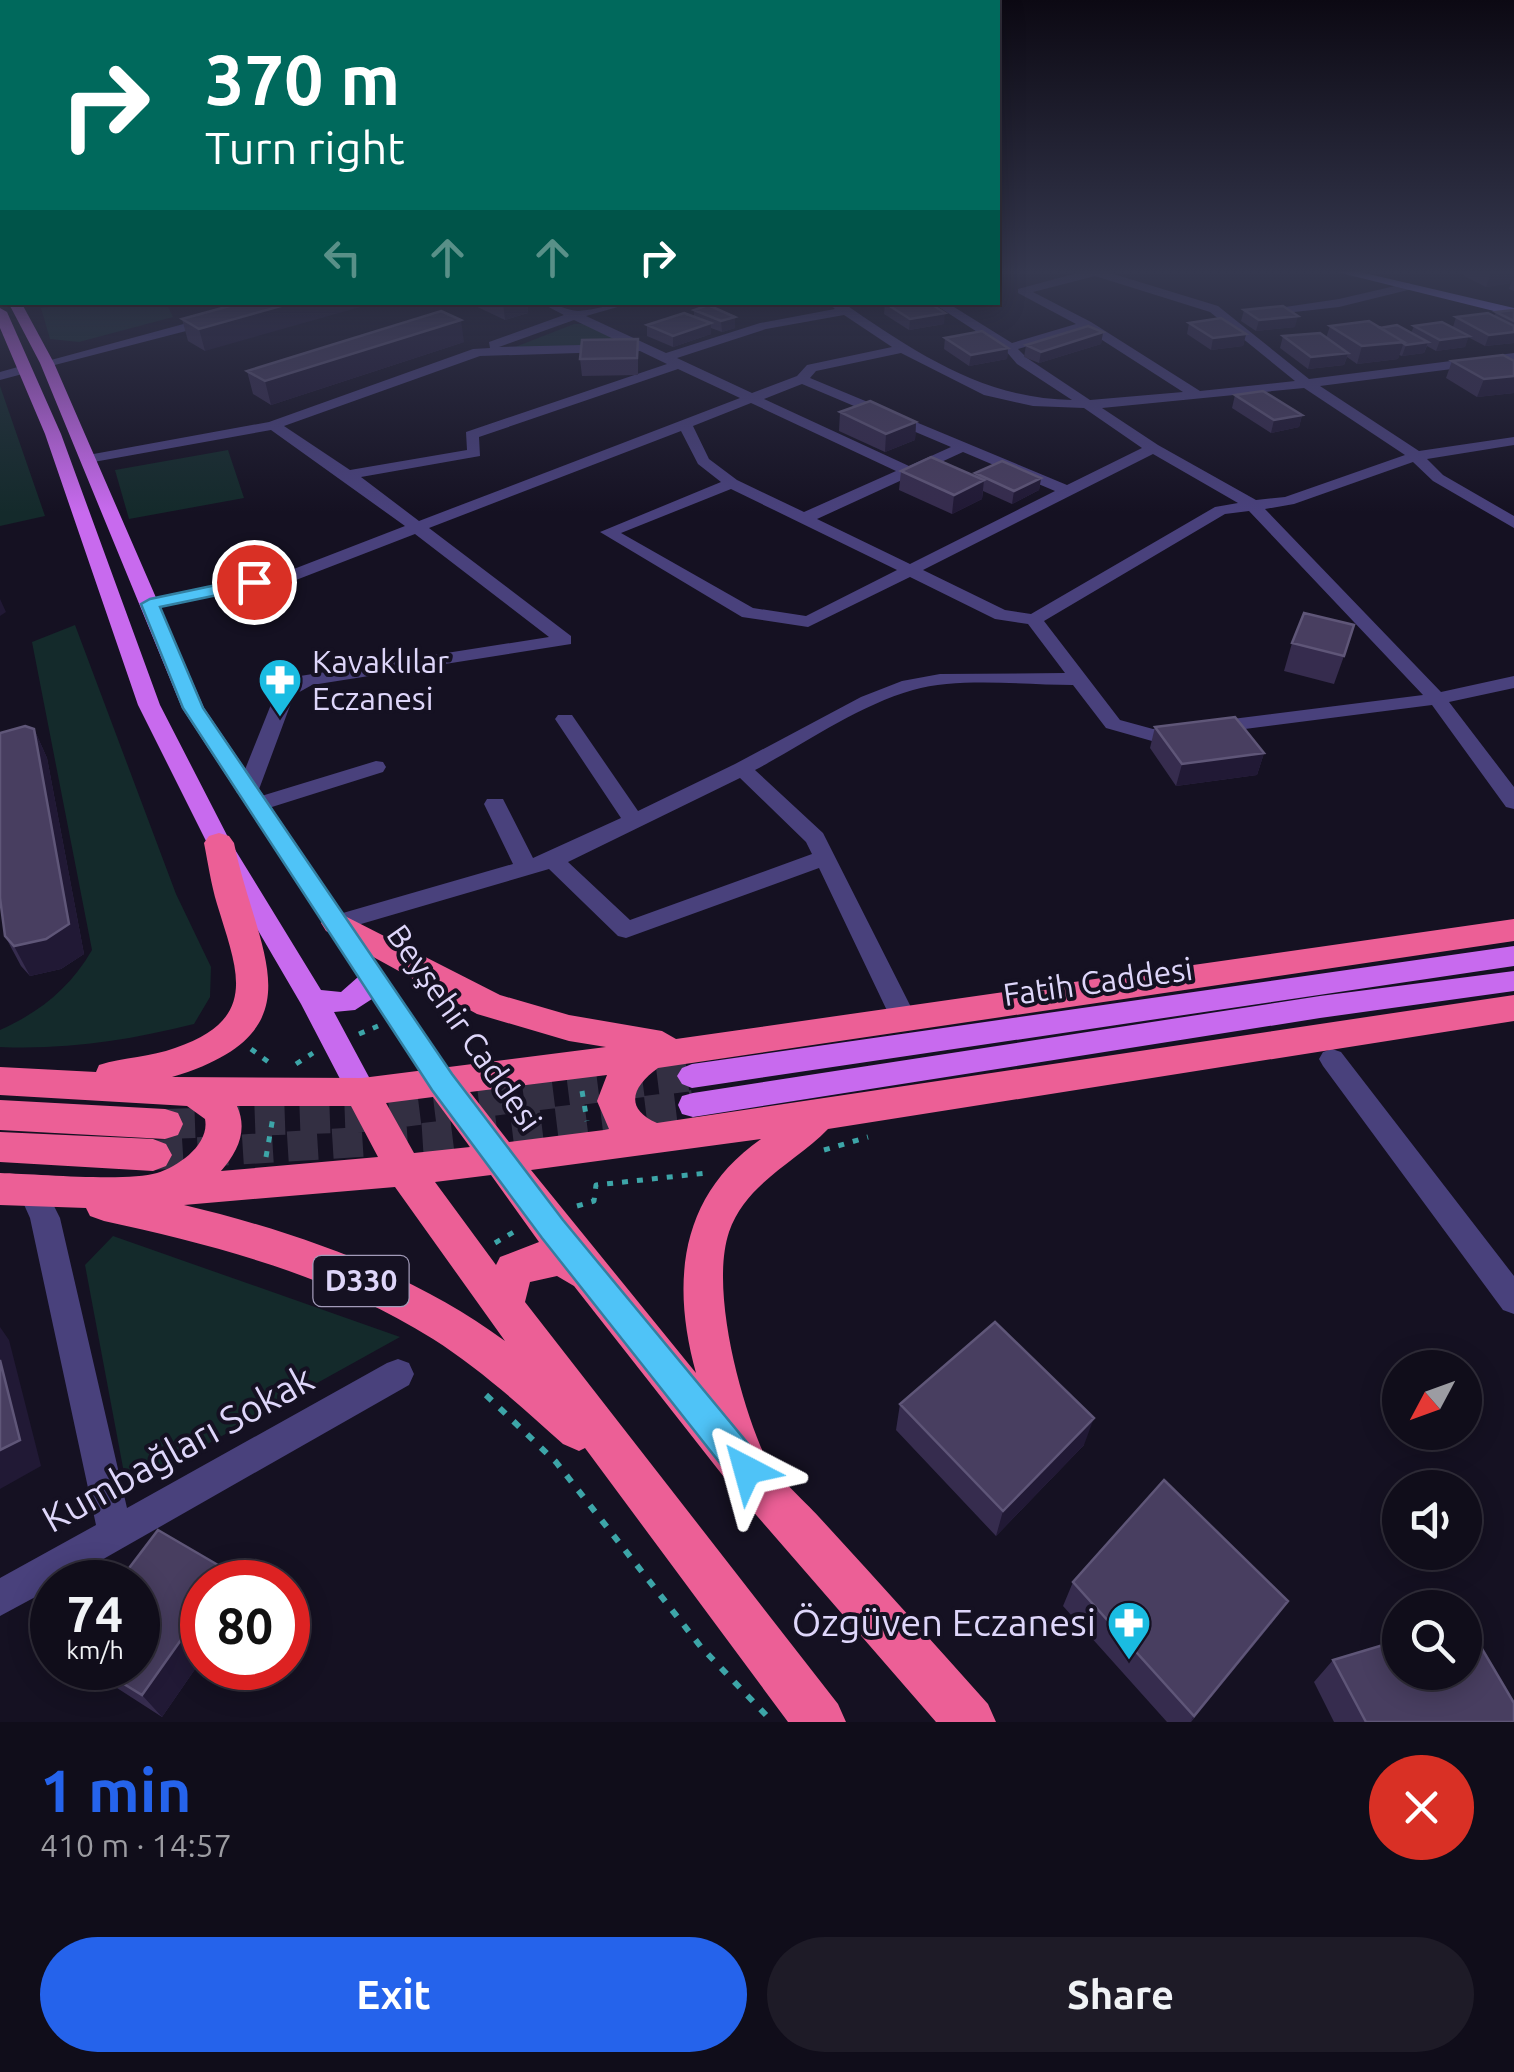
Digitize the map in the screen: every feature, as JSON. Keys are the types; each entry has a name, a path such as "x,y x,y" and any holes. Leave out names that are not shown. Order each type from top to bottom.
{"highway":[{"path":"0,1080 107,1076 162,1067 200,1054 232,1034 251,1009 256,991 254,965 232,903 219,843"},
{"path":"337,923 423,973 489,1005 570,1028 693,1077 904,1019 1514,930"},
{"path":"0,1114 262,1182 655,1138 815,1136 1514,1008"},
{"path":"0,1080 192,1092 362,1092 652,1055 693,1077"},
{"path":"652,1055 624,1073 614,1098 630,1126 655,1138"},
{"name":"Beyşehir Caddesi","path":"442,1082 542,1216 747,1470 970,1722"},
{"path":"0,1147 155,1157 192,1175 219,1148 225,1128 220,1106 211,1098 192,1092"},
{"name":"Beyşehir Caddesi","path":"362,1092 404,1169 468,1259 820,1722"},
{"path":"747,1470 705,1336 700,1269 719,1207 748,1168 815,1136"},
{"path":"16,1190 155,1157"},
{"name":"D330","path":"16,1190 155,1215 338,1270 398,1298 494,1358 636,1482"},
{"path":"513,1320 503,1298 506,1282 514,1270 535,1258 550,1256 573,1264 593,1279"}],"main road":[{"name":"Beyşehir Caddesi","path":"27,352 88,459 193,708 442,1082"},
{"name":"Beyşehir Caddesi","path":"31,352 52,434 149,704 219,843 313,1000 362,1092"},
{"name":"Fatih Caddesi","path":"693,1077 1514,956"},
{"path":"313,1000 346,1003 370,988 372,976"},
{"name":"Fatih Caddesi","path":"693,1077 1320,1007 1514,981"}],"street":[{"path":"0,376 89,352"},
{"path":"88,459 189,444 273,425 477,352"},
{"path":"653,352 908,471"},
{"path":"347,476 475,453 471,435 695,352"},
{"path":"150,604 290,576 414,525 802,380 812,368 885,352"},
{"path":"907,352 962,381 1013,399 1065,406 1197,395 1514,357"},
{"path":"1014,352 1153,448 1250,504 1288,538 1437,699 1514,802"},
{"path":"1130,352 1197,395"},
{"path":"1269,352 1306,383 1416,456 1438,478 1514,524"},
{"path":"802,380 1070,492"},
{"path":"684,423 702,461 732,483 910,567 1001,615 1034,620 1220,510 1288,500 1416,456 1514,441"},
{"path":"252,798 286,692 307,680 565,640 414,525 273,425"},
{"path":"803,519 963,447"},
{"path":"732,483 608,532 748,613 808,622 910,567 1070,492 1153,448"},
{"path":"1034,620 1113,724 1152,735 1437,699 1514,682"},
{"path":"337,923 553,860 742,769 868,701 908,685 940,680 1077,679"},
{"path":"566,718 634,821"},
{"path":"252,798 376,767"},
{"path":"742,769 815,838 904,1019"},
{"path":"495,804 527,870"},
{"path":"553,860 626,930 824,858"},
{"path":"1332,1059 1514,1300"},
{"path":"16,1190 45,1218 115,1534"},
{"name":"Kumbağları Sokak","path":"0,1598 398,1374"}],"path":[{"path":"232,1034 282,1073 336,1042 400,1018"},
{"path":"262,1182 276,1093"},
{"path":"815,1136 874,1135"},
{"path":"468,1259 542,1216 594,1201 596,1185 748,1168"},
{"path":"480,1390 556,1462 701,1648 772,1722"}],"green space":[{"path":"0,386 45,516 0,526"},
{"path":"228,450 244,498 129,519 115,470"},
{"path":"75,625 176,894 211,967 210,997 194,1024 98,1043 0,1047 0,1030 53,998 92,950 32,642"},
{"path":"113,1236 400,1337 148,1477 124,1473 85,1265"}],"building":[{"path":"307,352 357,352 265,381 247,371"},
{"path":"581,352 637,352 637,358 580,359"},
{"path":"1305,352 1348,353 1311,357"},
{"path":"1503,355 1514,361 1514,376 1484,379 1452,361"},
{"path":"1263,391 1302,415 1274,420 1235,395"},
{"path":"870,401 916,422 886,434 840,412"},
{"path":"931,457 984,480 954,495 901,471"},
{"path":"1002,461 1041,478 1014,491 975,473"},
{"path":"1304,613 1354,625 1344,656 1292,643"},
{"path":"1235,717 1264,753 1182,764 1155,727"},
{"path":"25,726 34,729 69,924 46,939 14,946 5,936 0,898 0,733"},
{"path":"995,1322 1094,1418 1003,1511 900,1404"},
{"path":"0,1360 20,1440 0,1450"},
{"path":"1164,1480 1288,1601 1194,1716 1073,1582"},
{"path":"158,1530 209,1560 180,1560 180,1641 160,1670 160,1560 135,1560"},
{"path":"1382,1645 1382,1690 1482,1690 1482,1649 1514,1703 1514,1722 1366,1722 1333,1660"}],"tunnel":[{"path":"165,1124 363,1117 692,1076"},
{"path":"153,1155 424,1138 693,1105"}],"place":[{"name":"Kavaklılar Eczanesi","path":"280,718"},
{"name":"Özgüven Eczanesi","path":"1129,1661"}],"route":[{"path":"254,582 150,604 193,708 442,1082 553,1229 747,1470"}]}
